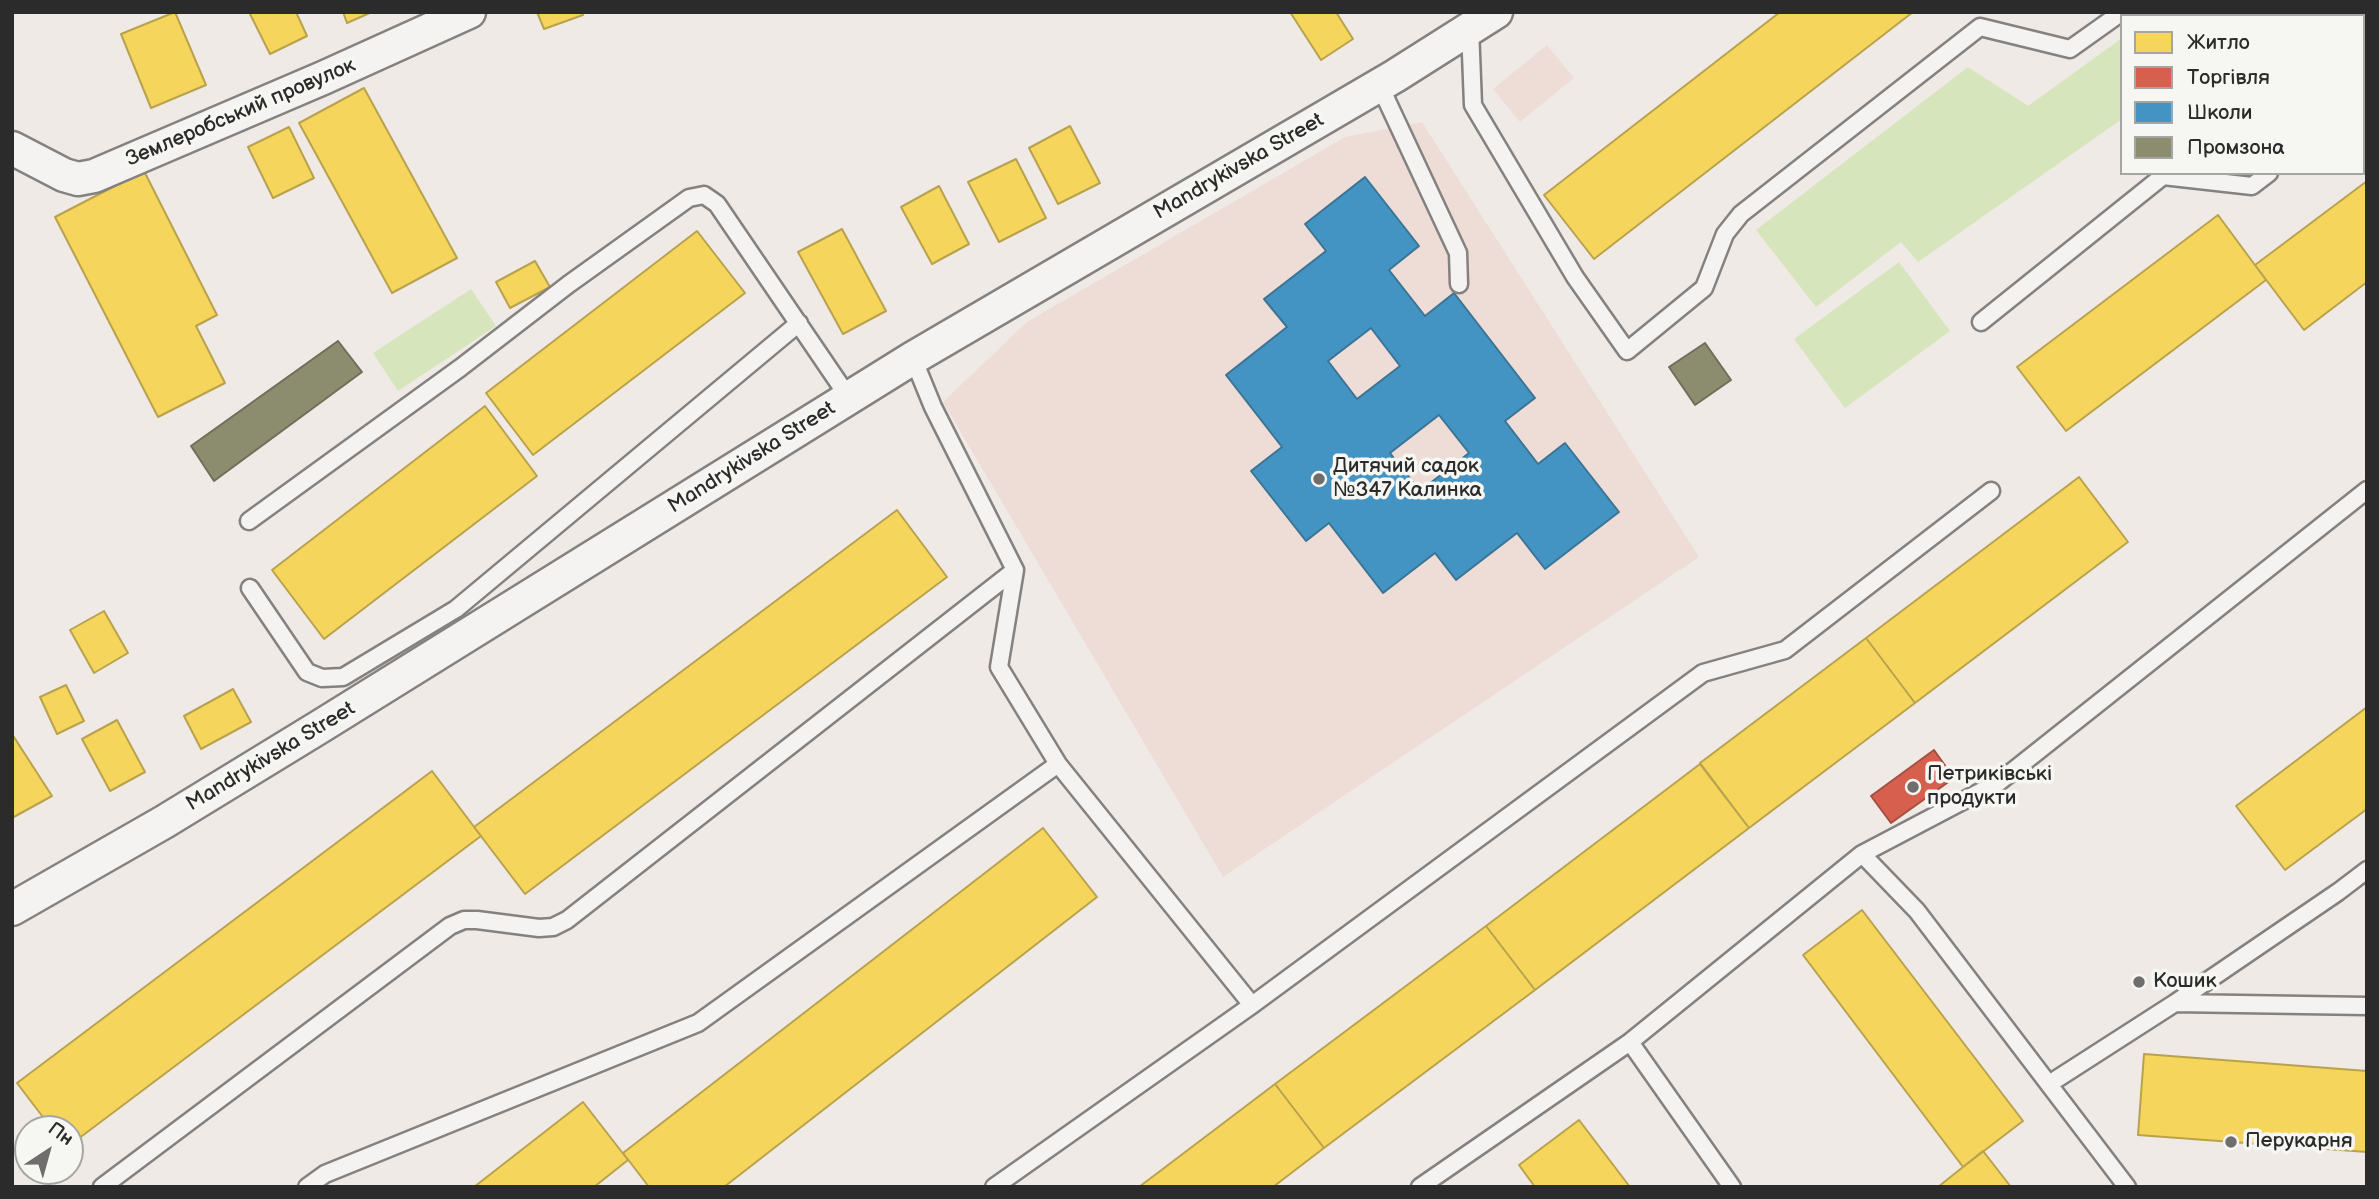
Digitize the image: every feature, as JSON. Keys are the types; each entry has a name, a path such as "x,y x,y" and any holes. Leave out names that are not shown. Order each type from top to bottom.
{"street":[{"name":"Землеробський провулок","path":"12,148 64,175 78,179 93,176 310,84 469,12"},
{"name":"Mandrykivska Street","path":"12,909 164,822 332,720 913,358 1380,86 1483,20"}],"lane":[{"path":"1483,20 1472,104 1575,277 1628,351 1704,288 1726,234 1741,214 1980,27 2070,49 2122,12"},
{"path":"1380,86 1458,253 1460,284"},
{"path":"1980,322 2163,176 2252,187 2267,175"},
{"path":"249,521 688,198 704,195 717,204 849,398"},
{"path":"250,588 306,672 322,678 343,677 456,609 799,323"},
{"path":"913,358 933,407 1015,570 999,667 1058,764 1252,1005"},
{"path":"1420,1187 1630,1042 1862,854 1999,782 2367,490"},
{"path":"994,1187 1252,1005 1703,673 1784,650 1991,491"},
{"path":"102,1187 450,926 464,920 477,920 546,928 567,920 1015,570"},
{"path":"307,1187 325,1174 698,1023 1058,764"},
{"path":"1862,854 1917,911 2127,1187"},
{"path":"2049,1084 2175,1003 2339,892 2367,870"},
{"path":"2175,1003 2367,1006"},
{"path":"1630,1042 1732,1187"}],"shaded area":[{"path":"1547,45 1574,78 1520,122 1493,89"},
{"name":"Дитячий садок №347 Калинка","path":"1422,122 1699,557 1223,877 943,402 1027,322 1345,137"}],"green space":[{"path":"2158,12 2275,12 2272,14 2156,14"},
{"path":"2120,39 2120,120 1918,262 1901,242 1816,307 1756,230 1968,67 2028,106"},
{"path":"1899,262 1950,331 1845,408 1794,339"},
{"path":"471,289 496,326 398,391 373,353"}],"building: Житло":[{"path":"175,12 206,85 151,108 121,34"},
{"path":"249,12 296,12 307,36 270,54"},
{"path":"343,12 372,12 347,23"},
{"path":"537,12 582,12 583,15 544,29"},
{"path":"1290,12 1336,12 1353,39 1321,60"},
{"path":"1780,12 1913,12 1594,259 1544,195"},
{"path":"364,88 457,258 392,293 299,123"},
{"path":"1070,126 1100,183 1058,204 1029,148"},
{"path":"289,127 314,178 273,198 248,147"},
{"path":"1016,159 1046,218 999,242 968,182"},
{"path":"144,171 217,315 196,326 225,383 158,417 55,217"},
{"path":"2367,181 2367,282 2304,330 2255,265"},
{"path":"939,186 969,244 932,264 901,207"},
{"path":"2218,215 2266,280 2066,431 2017,367"},
{"path":"842,229 886,311 843,334 798,252"},
{"path":"697,231 745,293 533,455 486,393"},
{"path":"535,261 550,287 510,308 496,282"},
{"path":"485,406 537,476 324,639 272,570"},
{"path":"2079,477 2128,542 1915,703 1866,638"},
{"path":"897,510 947,577 525,894 474,827"},
{"path":"104,611 128,653 94,673 70,630"},
{"path":"1866,638 1915,703 1749,828 1700,763"},
{"path":"66,685 84,721 57,734 40,697"},
{"path":"233,689 251,722 201,749 184,716"},
{"path":"2367,707 2367,809 2285,870 2236,806"},
{"path":"117,720 145,772 110,791 82,739"},
{"path":"12,734 52,796 12,818"},
{"path":"1700,764 1749,828 1535,990 1486,926"},
{"path":"432,771 481,836 84,1134 84,1115 41,1115 17,1083"},
{"path":"1043,828 1097,897 724,1187 649,1187 623,1153"},
{"path":"1862,910 2023,1121 1963,1167 1803,955"},
{"path":"1486,926 1535,990 1324,1148 1275,1084"},
{"path":"2144,1054 2367,1071 2367,1152 2138,1135"},
{"path":"1275,1084 1324,1148 1273,1187 1139,1187"},
{"path":"583,1102 628,1160 594,1187 474,1187"},
{"path":"1579,1120 1630,1187 1535,1187 1519,1165"},
{"path":"1983,1151 2011,1187 1938,1187"}],"building: Торгівля":[{"name":"Петриківські продукти","path":"1934,750 1954,778 1891,823 1871,796"}],"building: Школи":[{"path":"1365,177 1419,246 1389,270 1425,316 1454,293 1535,398 1505,421 1538,464 1565,443 1619,512 1545,569 1517,533 1456,580 1435,553 1383,593 1329,523 1306,541 1251,471 1282,447 1226,375 1287,327 1264,299 1326,251 1305,224","holes":["1371,328 1400,366 1357,399 1328,361","1439,415 1469,453 1420,491 1390,453"]}],"building: Промзона":[{"path":"338,341 362,372 214,481 191,446"},
{"path":"1705,343 1731,380 1695,405 1669,367"}],"place":[{"name":"Дитячий садок №347 Калинка","path":"1319,479"},
{"name":"Петриківські продукти","path":"1913,787"},
{"name":"Кошик","path":"2139,982"},
{"name":"Перукарня","path":"2231,1142"}]}
